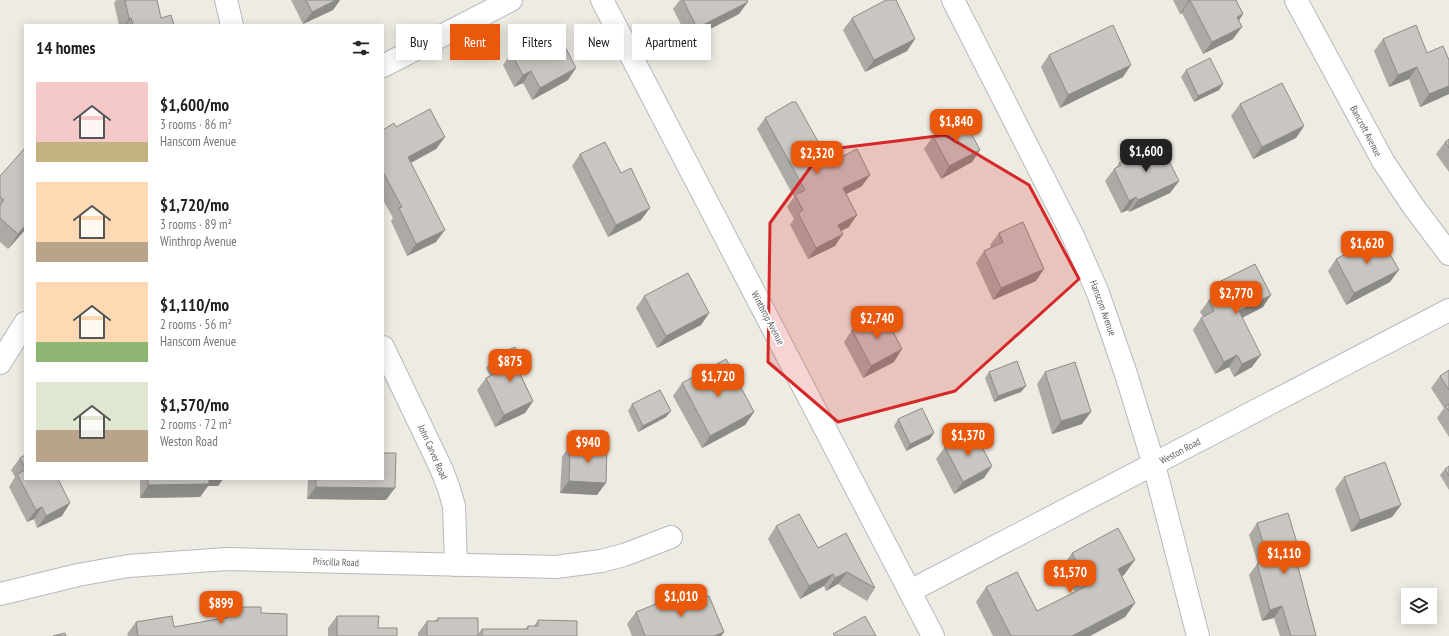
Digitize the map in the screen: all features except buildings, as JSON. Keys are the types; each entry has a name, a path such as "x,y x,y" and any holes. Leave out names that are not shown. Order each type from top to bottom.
{"street":[{"path":"226,0 232,24"},
{"path":"384,65 511,0"},
{"name":"Winthrop Avenue","path":"602,0 933,636"},
{"name":"Hanscom Avenue","path":"954,0 1070,229 1106,314 1154,465 1198,636"},
{"name":"Bancroft Avenue","path":"1296,0 1383,161 1413,206 1449,254"},
{"name":"Weston Road","path":"910,591 1449,310"},
{"path":"0,363 24,325"},
{"name":"John Carver Road","path":"384,349 441,468 449,490 454,506 456,565"},
{"name":"Priscilla Road","path":"0,594 114,568 227,559 556,567 601,561 624,555 671,537"}],"highlighted area":[{"path":"945,135 1029,185 1079,279 955,391 838,422 768,362 770,223 823,150"}]}
